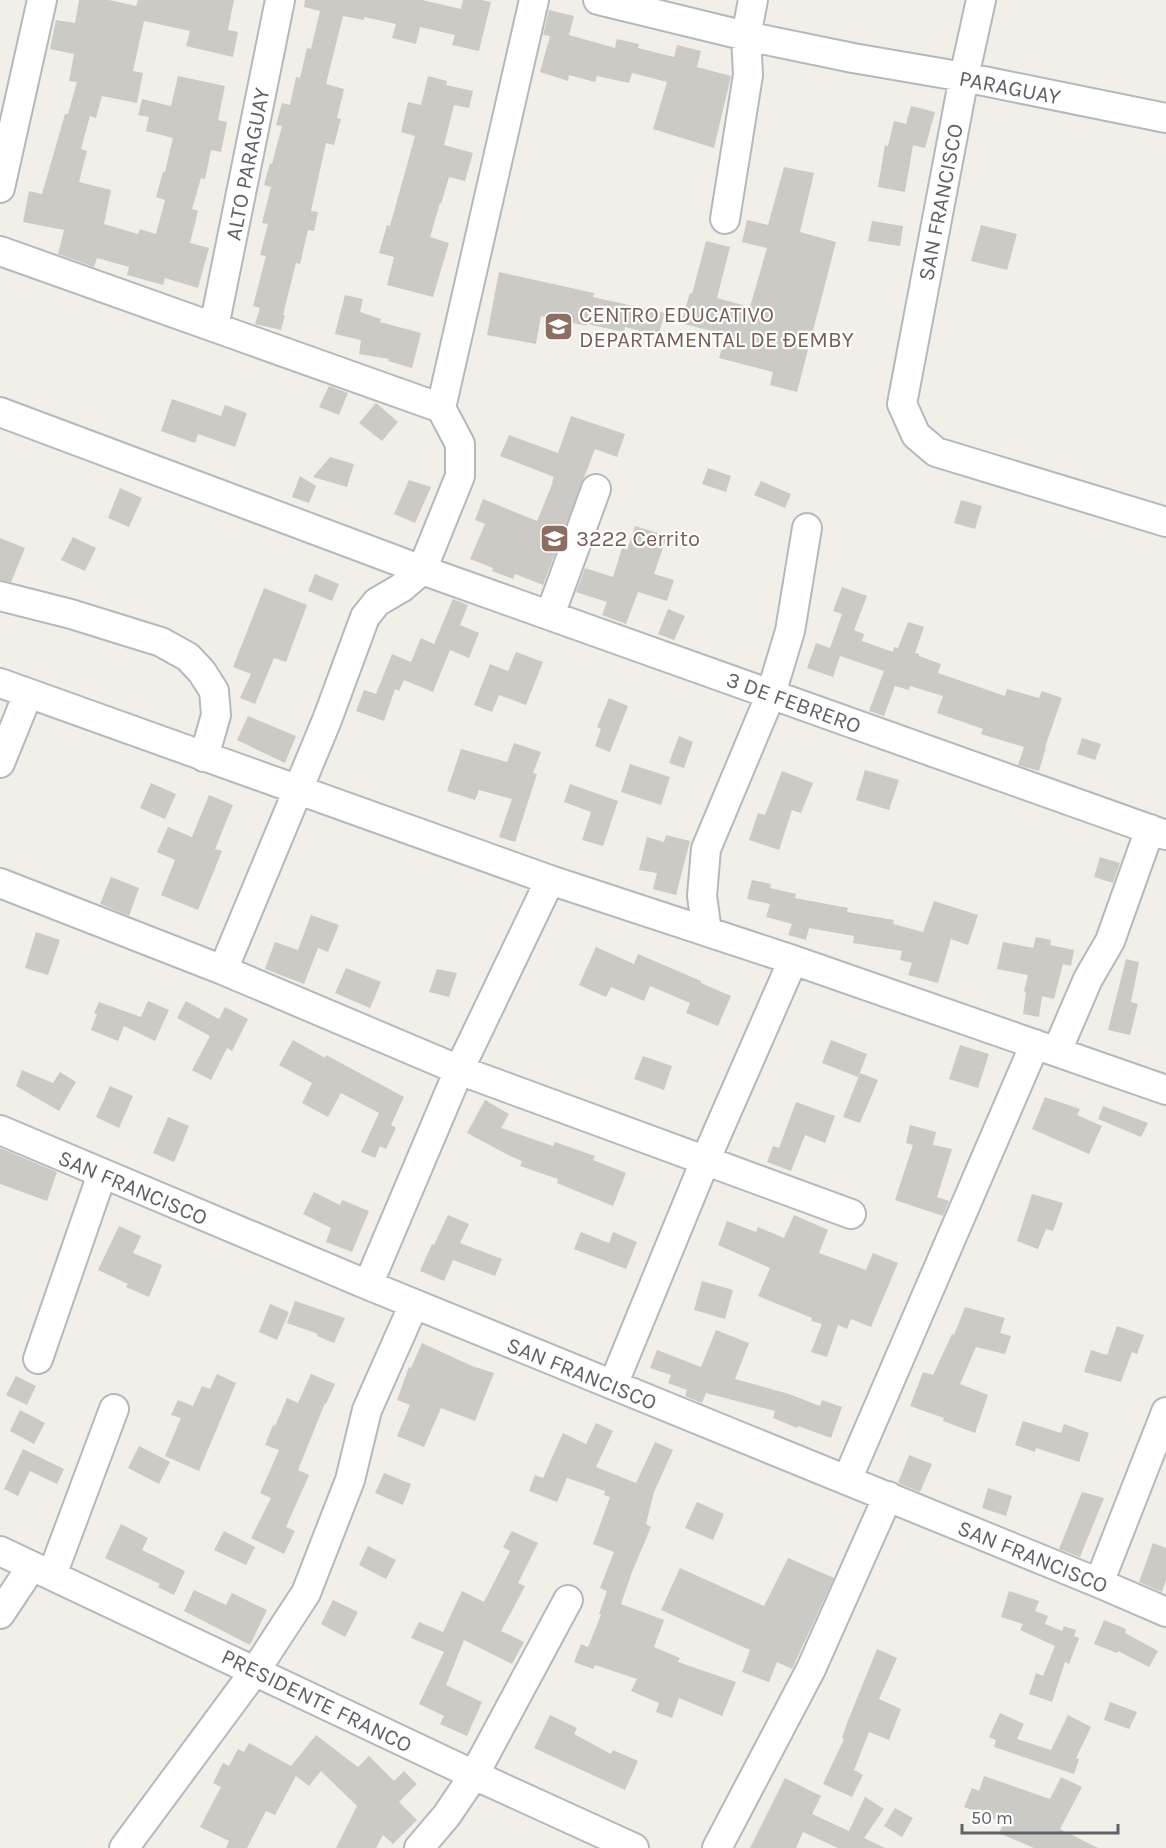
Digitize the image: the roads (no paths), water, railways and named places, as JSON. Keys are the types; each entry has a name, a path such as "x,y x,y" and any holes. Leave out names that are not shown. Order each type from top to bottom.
{"street":[{"path":"0,188 42,0"},
{"name":"ALTO PARAGUAY","path":"214,327 280,0"},
{"path":"222,970 327,720 365,616 377,602 401,588 422,570 460,476 460,444 441,408 534,0"},
{"name":"PARAGUAY","path":"598,0 746,36 1166,118"},
{"path":"725,219 748,75 746,36 753,0"},
{"name":"SAN FRANCISCO","path":"981,0 964,77 902,404 916,435 936,452 1166,522"},
{"path":"0,251 441,408"},
{"name":"3 DE FEBRERO","path":"0,412 422,570 1158,832"},
{"path":"550,615 596,489"},
{"path":"707,932 702,896 706,849 771,694 790,631 807,528"},
{"path":"0,596 70,614 161,642 188,657 202,672 214,691 216,715 204,757"},
{"path":"0,684 550,880 793,960 1166,1090"},
{"path":"0,763 28,694"},
{"path":"847,1480 1046,1048 1110,941 1158,832"},
{"path":"368,1285 459,1070 550,880"},
{"path":"0,883 222,970 459,1070 851,1214"},
{"path":"613,1385 705,1161 793,960"},
{"name":"SAN FRANCISCO","path":"0,1130 368,1285 1099,1582 1166,1612"},
{"path":"38,1359 102,1174"},
{"path":"124,1848 255,1671 306,1593 350,1480 366,1410 414,1304"},
{"path":"0,1614 42,1571 114,1408"},
{"path":"1099,1582 1166,1412"},
{"path":"717,1848 811,1669 888,1496"},
{"name":"PRESIDENTE FRANCO","path":"0,1551 634,1848"},
{"path":"419,1848 447,1815 474,1775 568,1600"}],"place":[{"name":"CENTRO EDUCATIVO DEPARTAMENTAL DE ÐEMBY","path":"558,327"},
{"name":"3222 Cerrito","path":"555,538"}]}
